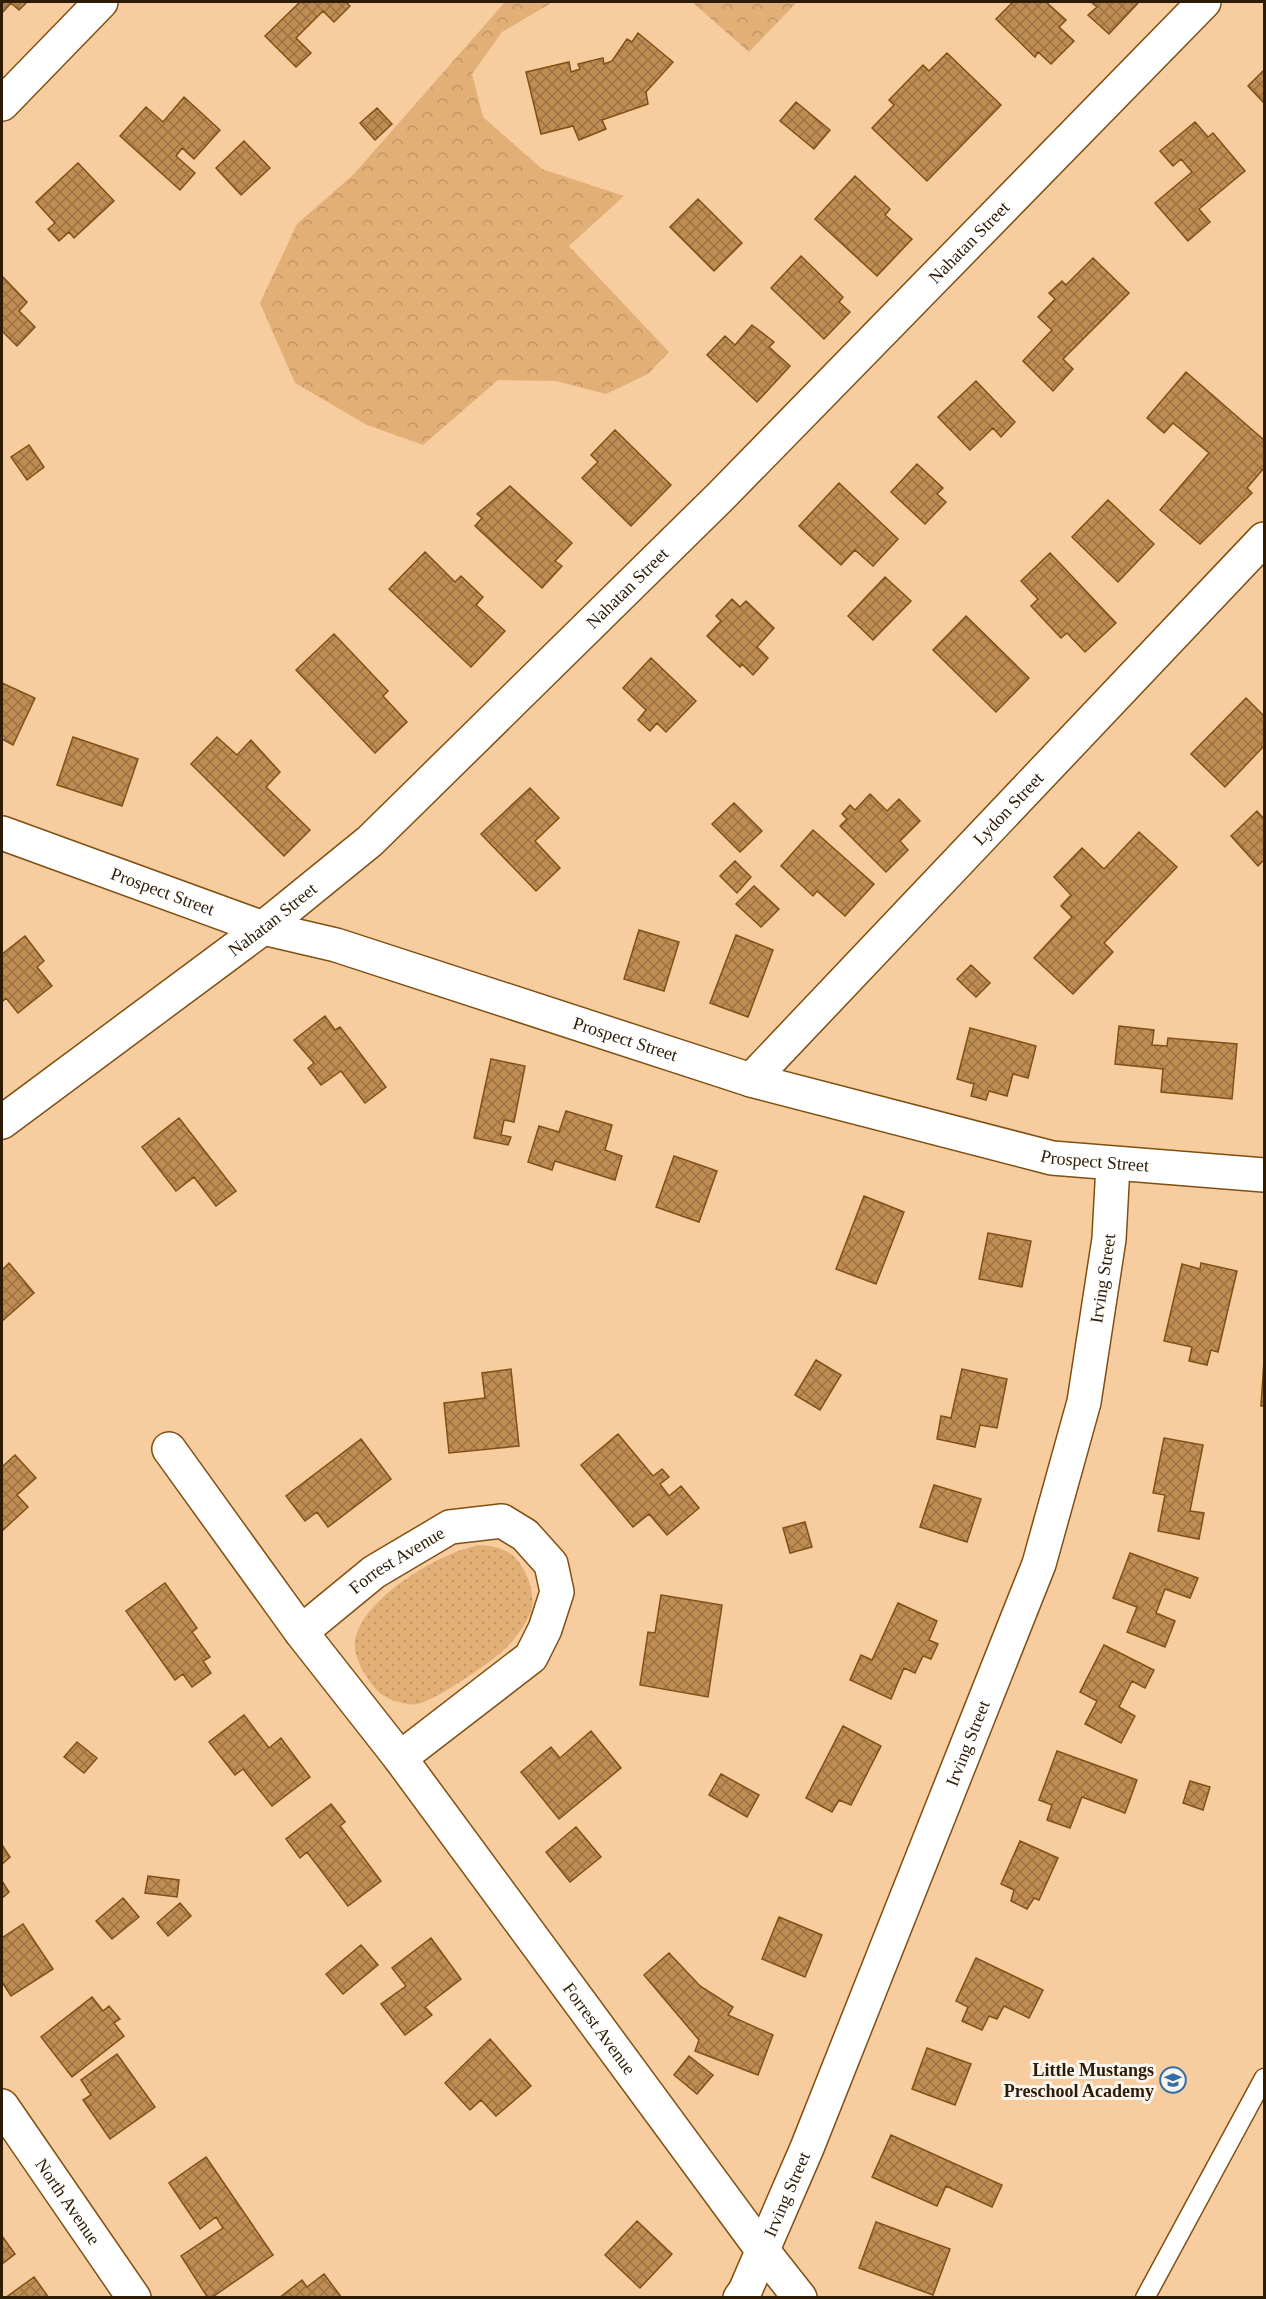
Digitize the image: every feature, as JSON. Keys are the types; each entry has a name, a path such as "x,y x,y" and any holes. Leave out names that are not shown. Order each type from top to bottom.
{"street":[{"path":"2,104 101,2"},
{"name":"Nahatan Street","path":"2,1122 263,928 370,841 720,497 1204,2"},
{"name":"Lydon Street","path":"751,1080 1264,539"},
{"name":"Prospect Street","path":"2,833 263,928 336,945 751,1080 1052,1158 1113,1165 1261,1170"},
{"name":"Irving Street","path":"740,2298 763,2251 807,2148 1039,1563 1084,1402 1109,1239 1113,1165"},
{"name":"Forrest Avenue","path":"169,1449 301,1632 400,1758 800,2298"},
{"name":"Forrest Avenue","path":"301,1632 374,1572 450,1527 502,1521 525,1535 550,1564 556,1592 544,1629 531,1657 400,1758"},
{"name":"North Avenue","path":"2,2106 134,2298"}],"lane":[{"path":"1145,2298 1264,2078"}],"green space":[{"path":"505,2 553,2 502,32 472,74 483,117 542,169 624,196 569,246 669,352 648,374 606,394 556,381 498,380 423,445 367,425 295,383 260,303 297,224 354,174"},
{"path":"692,2 797,2 749,52"},
{"path":"481,1545 495,1547 512,1555 527,1576 531,1589 532,1607 521,1630 498,1655 462,1681 425,1702 406,1704 383,1696 368,1679 355,1649 358,1632 368,1614 383,1597 423,1568 465,1549"}],"building":[{"path":"2,2 27,2 19,10 11,3 2,13"},
{"path":"300,2 346,2 350,6 334,22 323,11 296,38 311,53 296,67 265,36"},
{"path":"1013,2 1046,2 1066,20 1059,27 1074,41 1051,64 1038,52 1035,57 996,19"},
{"path":"1091,2 1139,2 1109,34 1088,15 1097,7"},
{"path":"638,33 673,62 646,92 648,104 602,120 606,129 579,140 573,126 541,134 526,72 569,62 571,72 580,69 578,64 603,58 604,64 612,61 627,39 632,42"},
{"path":"947,53 1001,105 927,181 872,128 894,105 889,100 923,65 929,71"},
{"path":"1264,70 1264,103 1248,86"},
{"path":"184,97 220,130 194,159 182,148 176,156 195,173 180,190 120,136 146,107 163,122"},
{"path":"796,102 830,130 814,149 780,121"},
{"path":"377,108 392,124 375,140 360,123"},
{"path":"1195,122 1208,137 1213,133 1245,171 1199,209 1210,222 1188,241 1155,203 1192,172 1181,159 1173,166 1160,151"},
{"path":"244,141 270,168 241,195 216,168"},
{"path":"78,163 114,201 74,238 69,232 59,241 48,229 55,223 36,202"},
{"path":"855,176 890,209 885,215 912,239 877,276 815,219"},
{"path":"698,199 742,243 714,271 670,227"},
{"path":"801,256 843,297 839,302 850,312 824,339 771,288"},
{"path":"1093,258 1129,293 1063,359 1073,369 1053,391 1023,361 1052,330 1038,317 1055,299 1049,293 1062,281 1066,285"},
{"path":"2,276 27,302 19,311 35,327 17,346 2,331"},
{"path":"752,325 774,342 769,347 790,366 757,402 707,355 725,336 735,345"},
{"path":"1186,372 1264,440 1264,468 1247,488 1252,493 1200,544 1160,510 1209,453 1173,423 1164,433 1147,418"},
{"path":"976,381 1015,422 1001,437 993,428 970,450 938,417"},
{"path":"615,430 671,485 631,526 582,478 598,462 591,455"},
{"path":"29,445 44,467 27,480 11,457"},
{"path":"917,464 943,488 937,494 946,502 925,524 891,492"},
{"path":"839,483 898,539 873,566 855,550 841,565 799,526"},
{"path":"510,486 572,543 555,561 562,566 542,588 475,526 482,518 477,514"},
{"path":"1108,500 1154,544 1118,582 1072,537"},
{"path":"425,552 455,582 461,576 483,597 476,605 505,631 471,667 389,589"},
{"path":"1050,553 1116,623 1085,652 1067,633 1061,638 1031,606 1038,599 1021,581"},
{"path":"885,577 911,601 873,640 848,616"},
{"path":"732,599 740,607 746,601 774,628 757,647 768,658 753,675 742,664 740,667 707,636 721,621 716,616"},
{"path":"966,616 1029,678 996,712 933,650"},
{"path":"334,634 388,691 383,696 407,722 375,753 296,670"},
{"path":"651,658 696,701 666,732 657,723 650,731 638,720 646,710 623,688"},
{"path":"2,683 35,698 13,745 2,739"},
{"path":"1246,698 1264,716 1264,746 1225,787 1191,754"},
{"path":"73,737 138,759 122,806 57,785"},
{"path":"217,737 237,755 251,740 280,772 266,787 310,830 284,856 191,764"},
{"path":"530,788 559,818 535,841 560,868 536,891 481,834"},
{"path":"870,794 887,811 899,799 920,821 900,841 908,850 886,872 840,826 847,819 842,814 850,805 855,810"},
{"path":"734,803 762,831 740,852 712,824"},
{"path":"1257,811 1264,819 1264,860 1258,866 1231,836"},
{"path":"813,830 874,884 845,916 817,891 813,896 781,866"},
{"path":"1139,832 1177,867 1104,943 1113,952 1073,994 1034,958 1072,917 1061,906 1071,895 1054,877 1082,848 1104,869"},
{"path":"735,861 751,877 737,893 720,876"},
{"path":"754,886 779,909 761,927 736,904"},
{"path":"639,930 679,942 664,991 624,979"},
{"path":"736,935 773,950 748,1017 710,1003"},
{"path":"25,936 44,961 37,967 52,986 18,1013 6,998 2,1002 2,954"},
{"path":"971,965 990,983 976,997 957,979"},
{"path":"325,1016 335,1030 340,1027 386,1087 365,1103 341,1071 321,1085 308,1068 314,1063 294,1040"},
{"path":"1119,1026 1154,1030 1152,1045 1167,1046 1168,1038 1237,1044 1232,1099 1161,1092 1163,1069 1115,1064"},
{"path":"970,1028 1036,1046 1028,1078 1013,1074 1007,1096 989,1091 986,1100 971,1096 974,1084 957,1079"},
{"path":"491,1059 525,1066 514,1122 504,1120 501,1135 511,1137 508,1145 474,1138"},
{"path":"566,1111 612,1125 605,1150 622,1156 615,1180 555,1161 552,1170 528,1162 539,1126 559,1132"},
{"path":"179,1118 236,1191 216,1206 194,1177 176,1191 142,1147"},
{"path":"674,1156 717,1171 699,1222 656,1207"},
{"path":"864,1196 904,1212 876,1284 836,1269"},
{"path":"988,1233 1031,1241 1022,1287 979,1279"},
{"path":"9,1263 34,1293 2,1321 2,1270"},
{"path":"1201,1263 1237,1271 1218,1352 1211,1350 1207,1365 1189,1361 1192,1347 1164,1341 1182,1264 1200,1269"},
{"path":"816,1360 841,1375 820,1410 795,1395"},
{"path":"1264,1360 1264,1406 1261,1406"},
{"path":"511,1369 519,1446 449,1453 444,1403 485,1398 482,1373"},
{"path":"962,1369 1007,1379 997,1428 980,1425 975,1447 937,1439 941,1416 951,1418"},
{"path":"618,1434 653,1476 662,1469 669,1477 660,1484 669,1496 681,1486 699,1508 667,1535 649,1514 633,1527 581,1465"},
{"path":"1164,1438 1203,1445 1190,1511 1204,1513 1199,1539 1158,1531 1165,1495 1153,1493"},
{"path":"361,1439 391,1479 328,1527 317,1512 305,1521 286,1496"},
{"path":"15,1455 36,1478 17,1495 28,1507 2,1531 2,1467"},
{"path":"934,1485 981,1499 967,1542 920,1527"},
{"path":"805,1522 812,1547 790,1553 783,1528"},
{"path":"1130,1553 1198,1578 1190,1598 1165,1589 1156,1613 1175,1621 1165,1647 1127,1632 1137,1607 1113,1598"},
{"path":"165,1583 197,1628 192,1632 210,1657 203,1661 211,1673 192,1687 183,1674 175,1680 126,1611"},
{"path":"661,1595 722,1605 708,1697 640,1685 648,1632 655,1633"},
{"path":"898,1603 937,1621 929,1640 938,1644 931,1659 923,1656 915,1673 904,1668 891,1699 850,1680 861,1655 872,1660"},
{"path":"1104,1645 1154,1670 1145,1688 1132,1681 1119,1707 1135,1716 1121,1743 1085,1724 1097,1701 1080,1692"},
{"path":"244,1715 269,1748 281,1738 310,1777 272,1806 243,1769 235,1775 209,1742"},
{"path":"843,1726 881,1746 851,1805 839,1800 832,1812 806,1798"},
{"path":"591,1731 621,1768 559,1819 521,1772 551,1747 560,1758"},
{"path":"77,1742 97,1758 84,1773 64,1757"},
{"path":"1057,1751 1137,1780 1125,1813 1082,1797 1070,1828 1047,1820 1052,1805 1039,1800"},
{"path":"721,1774 759,1795 747,1817 709,1795"},
{"path":"1190,1781 1210,1787 1203,1810 1183,1803"},
{"path":"331,1804 345,1822 340,1826 381,1881 348,1906 307,1852 300,1858 286,1839"},
{"path":"576,1827 601,1857 570,1882 546,1852"},
{"path":"1020,1841 1058,1858 1039,1900 1034,1898 1027,1909 1011,1901 1014,1890 1001,1884"},
{"path":"2,1845 10,1857 2,1864"},
{"path":"148,1876 179,1880 177,1897 145,1893"},
{"path":"2,1881 9,1892 2,1898"},
{"path":"123,1898 139,1917 112,1939 96,1921"},
{"path":"180,1903 191,1916 168,1936 157,1923"},
{"path":"779,1917 822,1935 805,1977 762,1959"},
{"path":"23,1924 53,1969 11,1996 2,1982 2,1938"},
{"path":"431,1938 461,1979 425,2007 432,2015 405,2035 381,2004 406,1986 392,1968"},
{"path":"361,1945 378,1965 343,1994 326,1974"},
{"path":"669,1953 700,1986 733,2007 728,2015 773,2035 758,2075 695,2051 699,2040 644,1975"},
{"path":"976,1958 1043,1990 1029,2018 1004,2006 997,2019 989,2016 982,2030 962,2021 968,2007 956,2001"},
{"path":"92,1997 103,2011 109,2006 120,2019 114,2023 124,2036 72,2077 41,2037"},
{"path":"490,2039 531,2086 496,2116 481,2100 470,2110 445,2083"},
{"path":"927,2048 971,2064 955,2105 912,2089"},
{"path":"117,2054 155,2107 110,2139 83,2100 91,2095 81,2080"},
{"path":"689,2056 713,2075 697,2094 674,2075"},
{"path":"891,2135 1002,2185 992,2207 946,2186 937,2206 872,2177"},
{"path":"206,2157 273,2255 211,2298 208,2298 181,2256 223,2228 216,2217 200,2229 169,2183"},
{"path":"637,2221 672,2254 640,2288 605,2255"},
{"path":"876,2222 950,2249 933,2295 859,2268"},
{"path":"2,2236 15,2254 2,2264"},
{"path":"324,2274 342,2298 279,2298 302,2280 307,2287"},
{"path":"34,2277 49,2298 5,2298"}],"place":[{"name":"Little Mustangs Preschool Academy","path":"1173,2080"}]}
